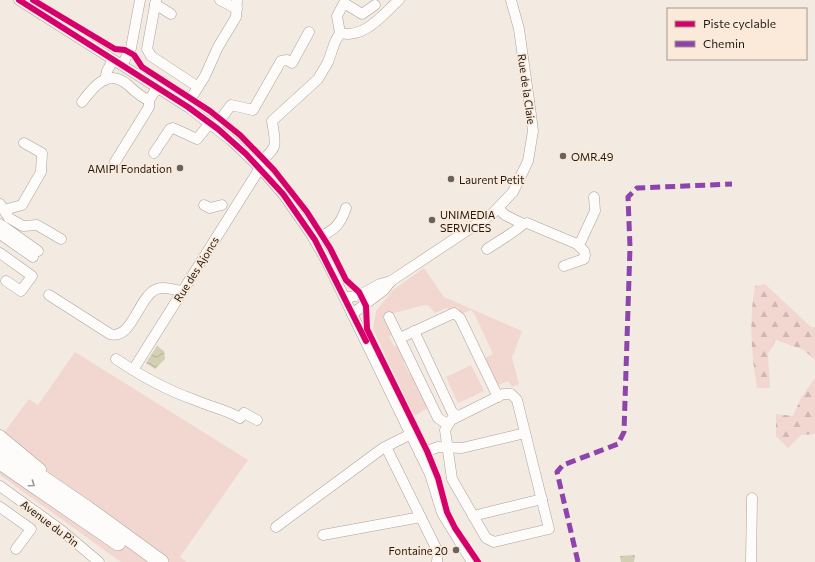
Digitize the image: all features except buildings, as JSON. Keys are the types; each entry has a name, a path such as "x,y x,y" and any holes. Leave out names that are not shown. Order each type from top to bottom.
{"highway":[{"path":"0,449 88,509 161,562"},
{"path":"0,462 144,562"}],"street":[{"path":"19,0 50,26 117,63 186,106 212,125 258,167 292,207 315,240 345,298 430,474 442,513 472,562"},
{"path":"105,80 107,72 131,48 140,0"},
{"path":"186,106 198,87 218,46 236,17 237,4 220,0"},
{"path":"384,13 374,4 362,14 344,3 337,16 340,33 353,34 362,32 384,13 398,0"},
{"name":"Rue de la Claie","path":"345,298 360,295 380,284 391,281 477,225 498,208 513,192 528,161 533,131 519,29 511,0"},
{"path":"171,14 155,2 147,49 151,56 198,87"},
{"path":"154,154 170,129 173,128 197,139 231,104 253,110 281,61 287,60 292,63 309,32"},
{"name":"Rue des Ajoncs","path":"133,370 232,212 258,167 273,150 275,145 272,121 318,79 328,62 340,33"},
{"path":"82,102 95,84 105,80 122,81 142,98 149,100"},
{"path":"115,162 149,107 149,100 157,88"},
{"path":"24,143 42,152 41,172 22,205 2,207 9,218 23,226 37,225 61,239"},
{"path":"577,244 581,241 594,211 594,197"},
{"path":"204,205 210,208 222,203 232,212"},
{"path":"315,240 329,232 342,220 346,208"},
{"path":"498,208 505,215 523,224"},
{"path":"487,249 527,222 577,244 584,251 584,259 564,266"},
{"path":"0,224 35,254 0,234"},
{"path":"0,244 36,270 21,291 6,281"},
{"path":"0,253 32,276"},
{"name":"Rue de la Claie","path":"352,314 384,290 391,281"},
{"path":"49,294 110,334 115,335 125,331 153,291 162,288 182,291"},
{"path":"400,338 451,313 458,315 498,397"},
{"path":"390,316 438,418 447,424"},
{"path":"414,331 452,412 457,416"},
{"path":"116,359 168,390 196,401 226,410 240,418 244,413 257,420"},
{"path":"507,394 515,396 526,433 549,529 494,542 486,538 452,479 445,430 447,424 457,416 498,397 507,394"},
{"path":"420,454 432,448 462,448 526,433"},
{"path":"276,527 332,484 386,447 411,434"},
{"path":"0,435 69,490 88,509"},
{"path":"386,447 438,552 437,562"},
{"name":"Avenue du Pin","path":"0,486 61,530 99,562"},
{"path":"751,562 752,498"},
{"path":"473,516 542,500"},
{"path":"0,507 31,529 16,549"},
{"path":"323,535 421,517"}],"green space":[{"path":"424,268 444,297 522,331 512,358 519,384 512,387 508,381 496,386 483,359 493,354 475,315 471,310 461,314 458,307 450,310 447,308 435,313 429,306 425,305 390,314 395,333 389,337 394,346 399,346 406,360 404,363 409,373 413,371 428,408 414,416 373,329 376,311 393,290"},
{"path":"765,284 811,327 815,327 815,360 804,350 776,340 768,354 770,388 757,388 753,362 751,324 755,286"},
{"path":"75,352 248,460 180,557 187,562 121,562 0,475 0,438 29,399 38,405"},
{"path":"471,365 484,391 458,403 446,377"},
{"path":"815,378 815,434 801,435 788,448 776,436 776,414 793,416 801,398"}],"water":[{"path":"157,346 164,351 165,359 155,369 146,363"},
{"path":"635,555 634,562 621,562 620,556"}],"marked path":[{"path":"578,562 557,472 563,465 618,444 624,432 630,247 628,197 637,188 732,184"}],"cycle path":[{"path":"19,0 188,107 218,129 246,154 283,194 315,240 366,341"},
{"path":"33,0 115,49 125,50 134,55 142,67 210,111 240,135 274,170 307,212 330,248 346,280 359,292 366,306 367,329 427,451 438,478 447,512 455,528 478,562"}],"place":[{"name":"OMR.49","path":"563,156"},
{"name":"AMIPI Fondation","path":"180,168"},
{"name":"Laurent Petit","path":"451,179"},
{"name":"UNIMEDIA SERVICES","path":"432,220"},
{"name":"Fontaine 20","path":"456,550"}]}
